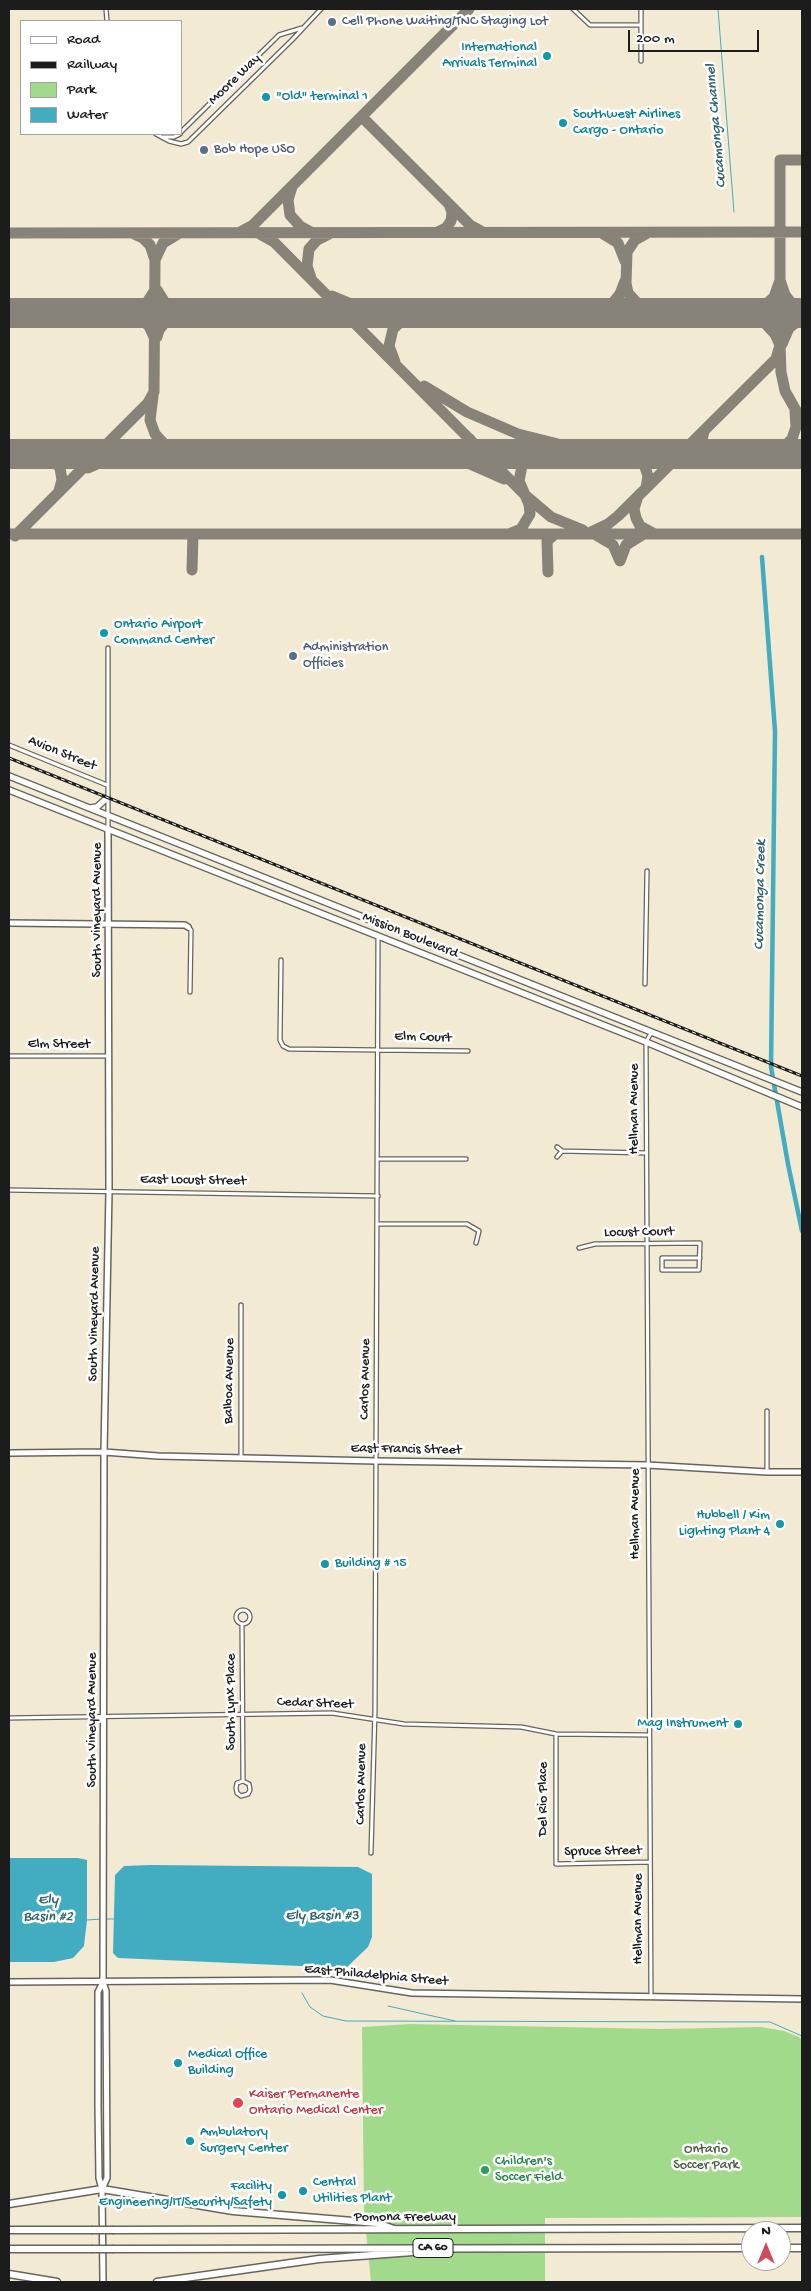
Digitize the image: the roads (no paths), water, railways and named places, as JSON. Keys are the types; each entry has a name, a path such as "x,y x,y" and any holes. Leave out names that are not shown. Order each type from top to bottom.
{"highway":[{"path":"9,2204 102,2189 233,2211 378,2223 397,2230"},
{"name":"Pomona Freeway","path":"9,2230 802,2228"},
{"path":"157,2282 319,2259 476,2248"},
{"name":"CA 60","path":"9,2249 741,2248"},
{"path":"9,2274 57,2282"}],"main road":[{"name":"Mission Boulevard","path":"9,776 802,1092"},
{"name":"Mission Boulevard","path":"9,790 646,1042 802,1107"},
{"path":"88,808 97,807 107,798"}],"street":[{"name":"Moore Way","path":"157,135 181,144 188,142 321,9"},
{"path":"573,9 590,25 641,25"},
{"path":"641,9 641,61"},
{"path":"182,131 280,35 302,28"},
{"path":"160,137 174,137 177,135"},
{"name":"South Vineyard Avenue","path":"104,2282 102,2189 99,2178 98,1992 103,1982 104,1926 104,1452 109,1191 110,924 107,798 108,648"},
{"name":"Avion Street","path":"9,745 107,785"},
{"path":"645,984 648,871"},
{"path":"9,923 185,925 191,930 190,992"},
{"name":"Carlos Avenue","path":"371,1853 378,1224 378,936"},
{"path":"281,960 280,1040 283,1046 289,1049 378,1048"},
{"name":"Hellman Avenue","path":"651,1033 646,1042 651,1997"},
{"name":"Elm Court","path":"378,1048 468,1051"},
{"name":"Elm Street","path":"9,1056 109,1056"},
{"path":"557,1147 562,1151 646,1153"},
{"path":"558,1156 562,1151"},
{"path":"378,1159 466,1159"},
{"name":"East Locust Street","path":"9,1190 378,1196"},
{"path":"378,1224 467,1224 479,1231 476,1243"},
{"name":"Locust Court","path":"579,1248 595,1244 700,1243 700,1258"},
{"path":"662,1258 700,1258 699,1270 662,1270 662,1258"},
{"name":"Balboa Avenue","path":"241,1305 241,1458"},
{"path":"767,1411 767,1472"},
{"name":"East Francis Street","path":"9,1453 104,1452 241,1458 647,1465 767,1472 802,1472"},
{"name":"South Lynx Place","path":"243,1609 248,1612 250,1617 248,1622 242,1624 237,1622 235,1617 238,1611 243,1609"},
{"name":"South Lynx Place","path":"242,1624 243,1780"},
{"name":"Cedar Street","path":"9,1718 332,1713 404,1724 521,1727 556,1734 649,1735"},
{"name":"Del Rio Place","path":"556,1734 556,1864"},
{"name":"South Lynx Place","path":"243,1780 249,1784 250,1790 248,1794 241,1796 237,1793 236,1786 238,1782 243,1780"},
{"name":"Spruce Street","path":"556,1864 650,1862"},
{"name":"East Philadelphia Street","path":"9,1982 330,1980 412,1993 802,1999"}],"water":[{"name":"Ely Basin #2","path":"9,1858 78,1858 87,1860 87,1920 84,1946 73,1958 54,1962 9,1962"},
{"name":"Ely Basin #3","path":"124,1866 358,1867 372,1874 372,1937 368,1947 346,1968 118,1958 113,1953 115,1875"}],"waterway":[{"name":"Cucamonga Channel","path":"718,9 734,212"},
{"name":"Cucamonga Creek","path":"762,557 775,731 771,1067 802,1231"},
{"path":"87,1920 101,1919"},
{"path":"105,1919 114,1919"},
{"path":"302,1993 310,2007 323,2016 346,2021 770,2022 802,2036"},
{"path":"388,2006 455,2021"}],"railway":[{"path":"9,758 802,1076"}],"place":[{"name":"Cell Phone Waiting/TNC Staging Lot","path":"332,22"},
{"name":"International Arrivals Terminal","path":"547,56"},
{"name":"\"Old\" terminal 1","path":"266,97"},
{"name":"Southwest Airlines Cargo - Ontario","path":"563,123"},
{"name":"Bob Hope USO","path":"204,150"},
{"name":"Ontario Airport Command Center","path":"104,633"},
{"name":"Administration Officies","path":"293,656"},
{"name":"Hubbell / Kim Lighting Plant 4","path":"780,1524"},
{"name":"Building # 15","path":"325,1564"},
{"name":"Mag Instrument","path":"738,1724"},
{"name":"Medical Office Building","path":"178,2063"},
{"name":"Kaiser Permanente Ontario Medical Center","path":"238,2103"},
{"name":"Ambulatory Surgery Center","path":"190,2141"},
{"name":"Children's Soccer Field","path":"485,2170"},
{"name":"Central Utilities Plant","path":"303,2191"},
{"name":"Facility Engineering/IT/Security/Safety","path":"282,2195"}],"park label":[{"name":"Ontario Soccer Park","path":"706,2158"}]}
